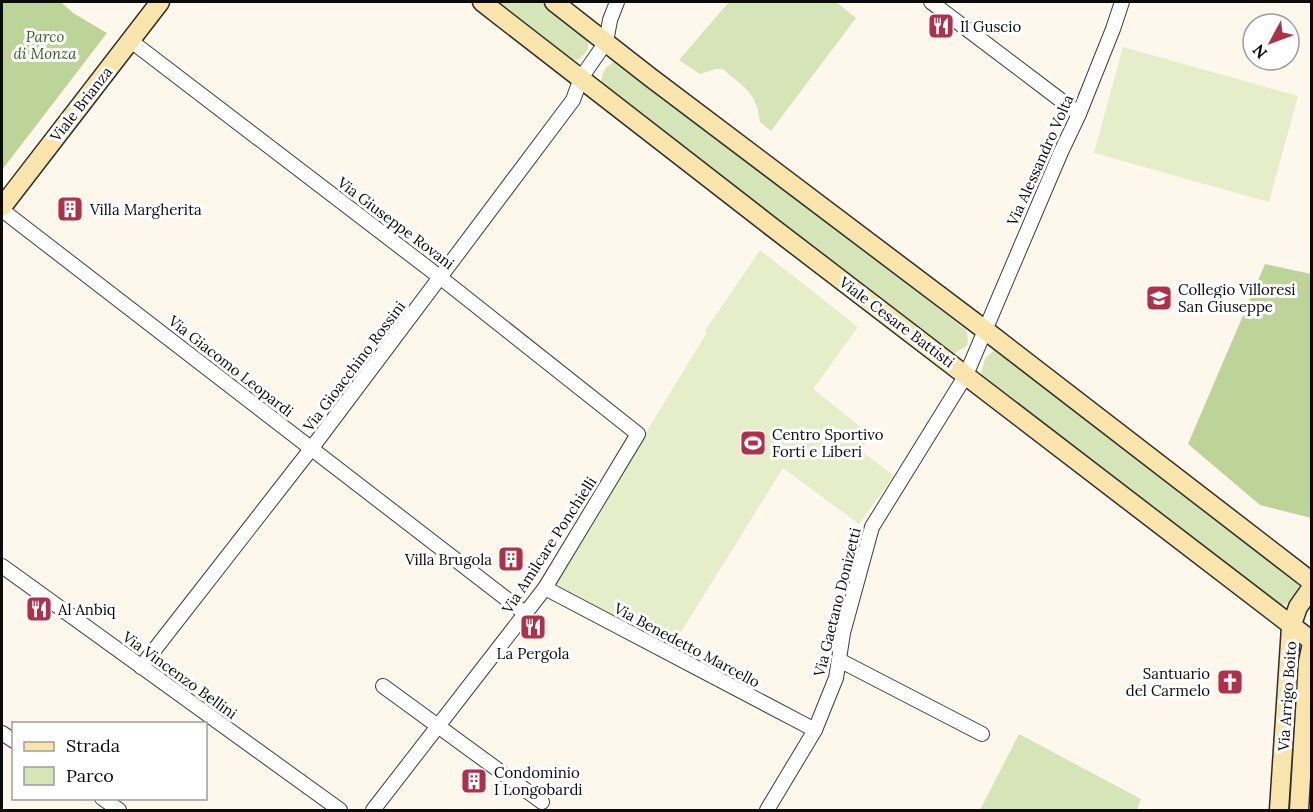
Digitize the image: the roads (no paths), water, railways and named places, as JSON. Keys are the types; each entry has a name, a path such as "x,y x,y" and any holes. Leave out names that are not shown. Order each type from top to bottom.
{"main road":[{"name":"Viale Brianza","path":"2,208 160,2"},
{"name":"Viale Cesare Battisti","path":"482,2 1311,642"},
{"path":"554,2 658,84 986,330 1311,582"},
{"name":"Via Arrigo Boito","path":"1279,810 1291,627 1298,607 1311,587"},
{"name":"Via Arrigo Boito","path":"1299,810 1311,642"},
{"path":"1303,750 1311,717"}],"street":[{"path":"606,42 610,20 617,2"},
{"path":"931,2 1079,114"},
{"name":"Via Alessandro Volta","path":"966,375 1079,114 1122,2"},
{"name":"Via Giuseppe Rovani","path":"130,41 441,278 638,434"},
{"name":"Via Gioacchino Rossini","path":"141,667 441,278 573,100 581,78 606,42"},
{"name":"Via Giacomo Leopardi","path":"2,208 526,614"},
{"name":"Via Gaetano Donizetti","path":"767,810 815,730 836,678 843,633 872,528 966,375"},
{"name":"Via Amilcare Ponchielli","path":"373,810 545,588 638,434"},
{"name":"Via Vincenzo Bellini","path":"2,566 340,810"},
{"name":"Via Benedetto Marcello","path":"545,588 815,730"},
{"path":"839,660 982,734"},
{"path":"383,686 542,802"},
{"path":"105,800 119,810"}],"place":[{"name":"Il Guscio","path":"941,26"},
{"name":"Villa Margherita","path":"70,209"},
{"name":"Collegio Villoresi San Giuseppe","path":"1159,298"},
{"name":"Centro Sportivo Forti e Liberi","path":"753,443"},
{"name":"Villa Brugola","path":"511,559"},
{"name":"Al Anbiq","path":"39,609"},
{"name":"La Pergola","path":"533,627"},
{"name":"Santuario del Carmelo","path":"1230,682"},
{"name":"Condominio I Longobardi","path":"474,781"}],"park label":[{"name":"Parco di Monza","path":"45,44"}]}
